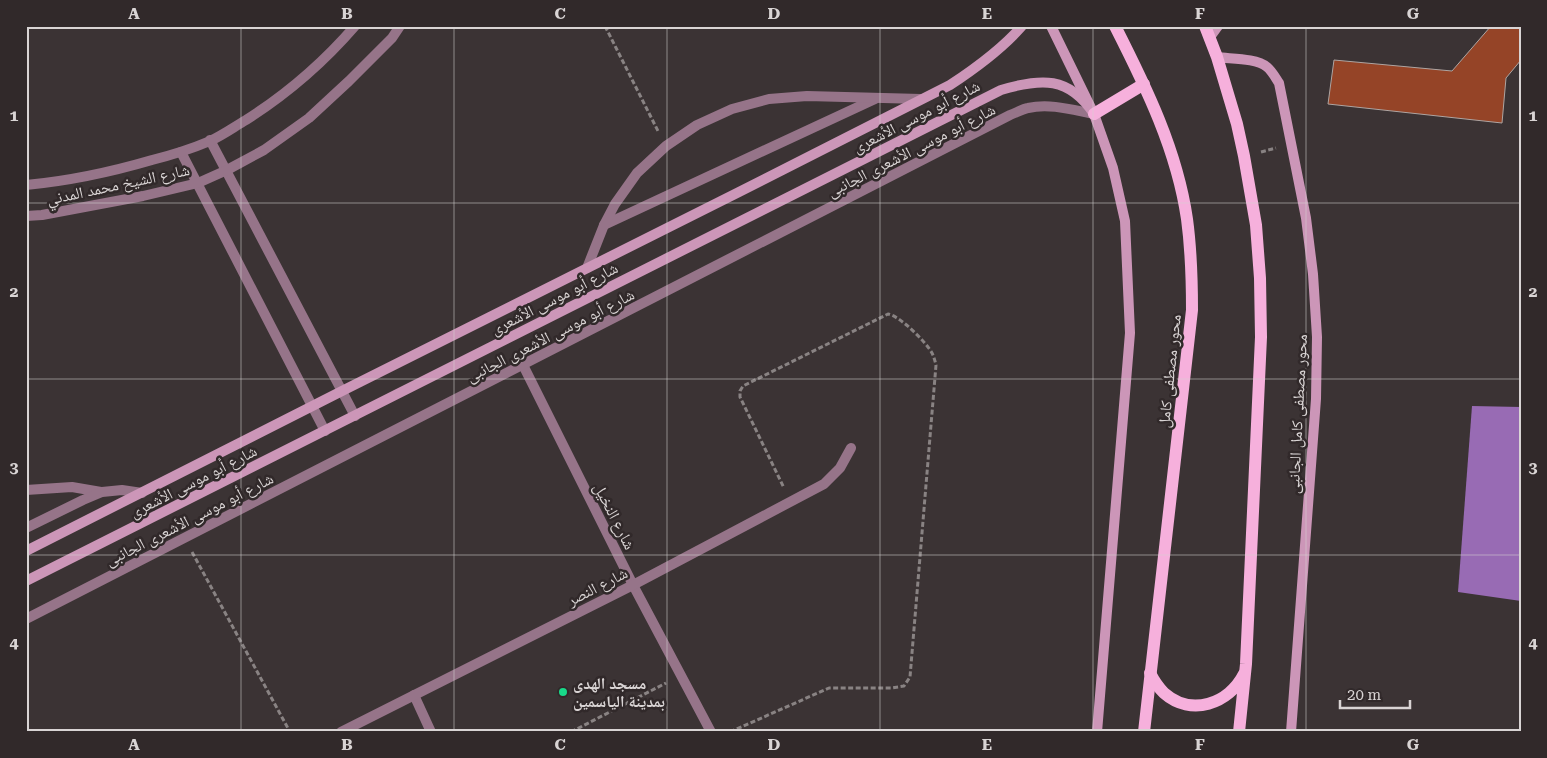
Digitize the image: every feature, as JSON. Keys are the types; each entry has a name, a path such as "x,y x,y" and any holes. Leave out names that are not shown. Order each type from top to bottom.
{"main road":[{"name":"محور مصطفى كامل","path":"1115,26 1144,84 1162,126 1176,171 1186,217 1191,263 1192,310 1144,732"},
{"path":"1207,32 1217,57 1237,124 1244,156 1256,225 1260,278 1261,337 1246,664 1240,732"},
{"path":"1094,114 1144,84"},
{"path":"1150,673 1156,685 1165,694 1176,701 1199,706 1221,700 1230,693 1238,685 1246,664"}],"street":[{"name":"شارع الشيخ محمد المدني","path":"26,186 128,167 181,152 210,140 267,107 303,79 336,48 355,26"},
{"name":"شارع الشيخ محمد المدني","path":"26,216 42,215 143,196 198,183 227,170 264,150 309,118 392,38 400,26"},
{"name":"شارع أبو موسى الأشعرى","path":"26,551 950,84 977,67 997,51 1022,26"},
{"path":"1051,26 1094,114 1113,168 1125,221 1130,333 1097,732"},
{"path":"1207,32 1218,26"},
{"name":"محور مصطفى كامل الجانبى","path":"1217,57 1258,62 1266,66 1279,83 1306,218 1317,337 1316,399 1291,732"},
{"name":"شارع أبو موسى الأشعرى","path":"26,581 1001,90 1021,84 1042,83 1061,85 1086,101 1094,114"},
{"path":"587,268 604,225 615,204 637,173 666,146 697,124 732,109 769,99 807,96 921,99"},
{"path":"604,225 878,97"},
{"name":"شارع أبو موسى الأشعرى الجانبى","path":"26,619 1010,116 1027,108 1040,106 1094,114"},
{"path":"210,140 355,416"},
{"path":"181,152 325,431"},
{"name":"شارع النخيل","path":"523,365 633,585 711,732"},
{"name":"شارع النصر","path":"342,732 633,585 824,484 840,468 850,448"},
{"path":"26,490 72,487 102,492 122,490 142,492"},
{"path":"26,528 102,492"},
{"path":"414,695 432,732"}],"path":[{"path":"605,26 666,146"},
{"path":"1244,156 1292,144"},
{"path":"730,732 829,688 891,688 904,686 910,677 936,365 928,347 894,315 888,314 743,386 740,391 740,397 790,501"},
{"path":"184,538 290,732"},
{"path":"571,732 681,676"}],"shaded area":[{"path":"1472,406 1521,407 1521,601 1458,592"}],"building":[{"path":"1491,26 1521,26 1521,60 1506,78 1502,123 1328,104 1334,60 1452,71"}],"place":[{"name":"مسجد الهدى بمدينة الياسمين","path":"563,692"}]}
